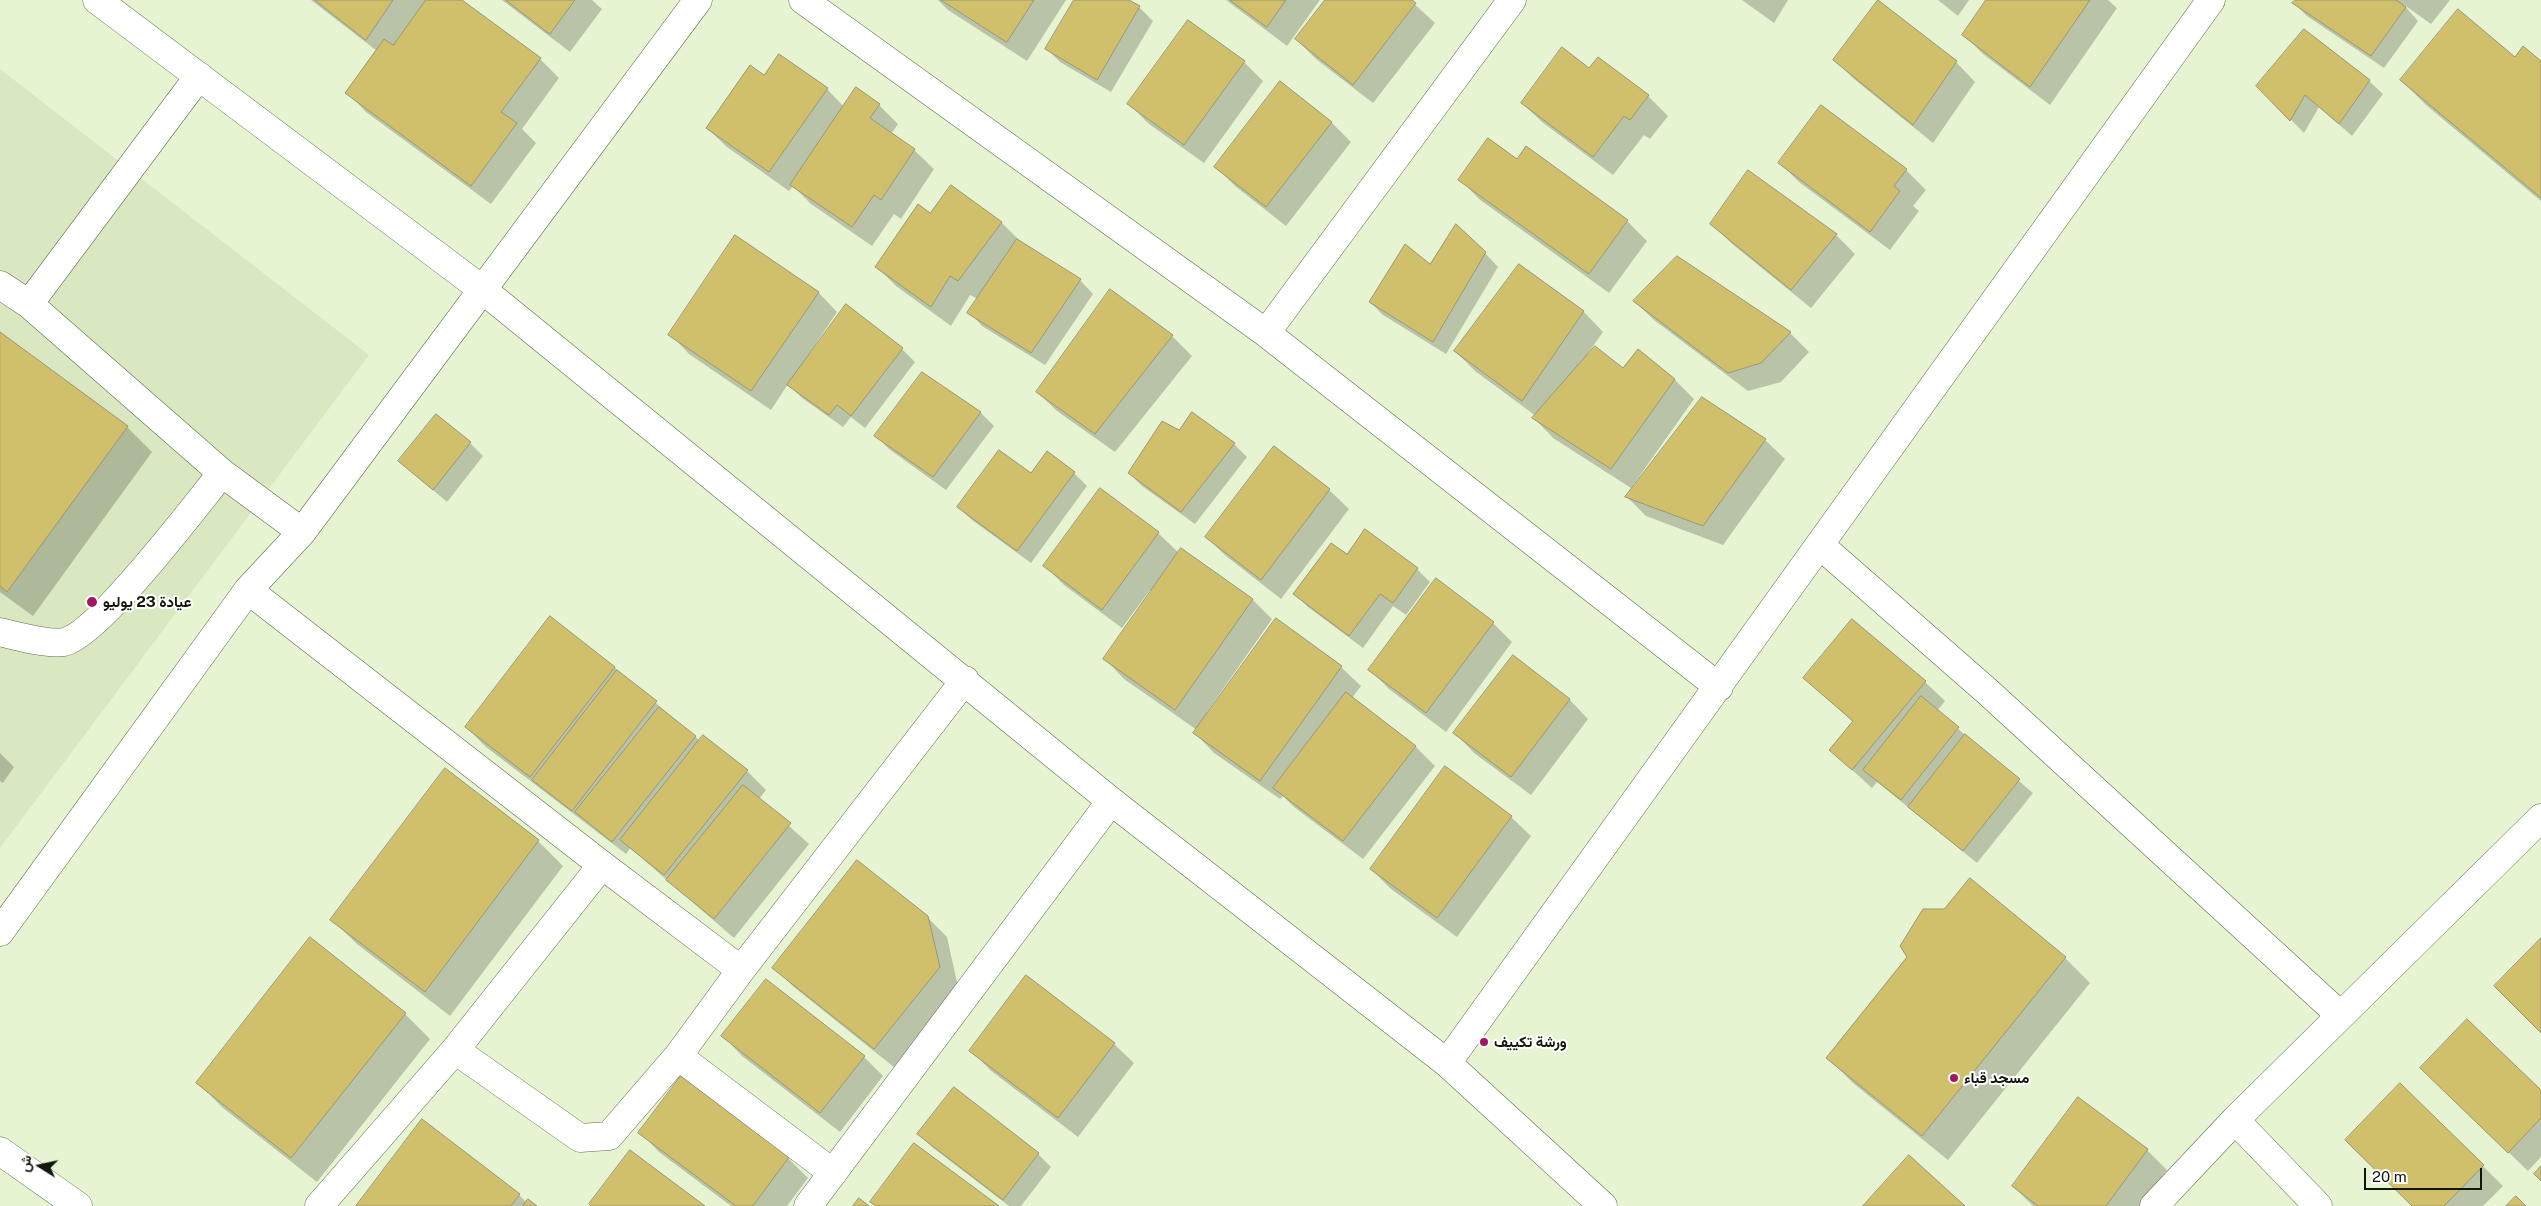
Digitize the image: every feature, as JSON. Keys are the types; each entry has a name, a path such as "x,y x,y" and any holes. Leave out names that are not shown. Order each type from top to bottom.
{"street":[{"path":"97,0 129,9 199,76 483,290 965,680 1111,801 1447,1063 1603,1206"},
{"path":"0,932 248,590 302,532 698,0"},
{"path":"803,0 1266,333 1719,687"},
{"path":"1266,333 1512,0"},
{"path":"1447,1063 1821,546 2211,0"},
{"path":"29,304 199,76"},
{"path":"0,285 29,304 222,473 302,532"},
{"path":"0,632 29,639 64,642 84,631 144,570 222,473"},
{"path":"1821,546 1988,692 2340,1016"},
{"path":"248,590 602,865 742,970"},
{"path":"456,1050 580,1138 593,1139 609,1136 620,1126 678,1056 965,680"},
{"path":"808,1206 1111,801"},
{"path":"2154,1206 2235,1120 2541,818"},
{"path":"319,1206 456,1050 602,865"},
{"path":"678,1056 833,1173"},
{"path":"2235,1120 2318,1206"},
{"path":"0,1151 78,1206"}],"shaded area":[{"name":"عيادة 23 يوليو","path":"0,69 369,355 0,848"}],"building":[{"path":"315,0 393,0 366,40"},
{"path":"426,0 462,0 541,58 501,112 517,123 471,186 345,93 384,39 393,45"},
{"path":"506,0 575,0 550,34"},
{"path":"941,0 1034,0 1007,42"},
{"path":"1074,0 1129,0 1140,6 1097,80 1045,49"},
{"path":"1230,0 1286,0 1267,27"},
{"path":"1325,0 1412,0 1416,3 1353,85 1295,39"},
{"path":"1878,0 1957,61 1913,125 1833,60"},
{"path":"1986,0 2090,0 2030,87 1962,35"},
{"path":"2295,0 2396,0 2406,7 2371,56 2292,3"},
{"path":"2458,9 2515,57 2523,46 2541,61 2541,198 2400,80"},
{"path":"1188,20 1245,61 1184,145 1127,104"},
{"path":"2304,29 2370,80 2339,124 2305,95 2290,121 2256,86"},
{"path":"1562,47 1589,68 1598,57 1649,95 1630,120 1624,116 1593,157 1521,103"},
{"path":"779,54 828,88 769,172 706,128 750,65 764,75"},
{"path":"1280,81 1332,122 1266,207 1214,167"},
{"path":"856,87 880,104 870,118 915,149 881,200 874,195 852,227 790,185"},
{"path":"1821,105 1907,169 1894,186 1900,191 1870,232 1778,163"},
{"path":"1488,138 1517,159 1526,146 1628,220 1589,274 1458,180"},
{"path":"1748,170 1837,234 1791,290 1710,224"},
{"path":"951,185 1002,222 958,281 950,276 931,307 875,267 918,204 930,213"},
{"path":"1456,224 1486,252 1433,342 1369,302 1405,244 1430,264"},
{"path":"735,235 819,292 751,391 668,335"},
{"path":"1017,239 1081,279 1031,353 967,313"},
{"path":"1677,256 1791,332 1761,363 1728,373 1633,301"},
{"path":"1519,264 1584,311 1522,401 1454,351"},
{"path":"1110,289 1173,335 1095,434 1036,392"},
{"path":"846,304 903,348 851,416 837,405 829,415 787,385"},
{"path":"0,332 128,426 7,592 0,586"},
{"path":"1595,346 1623,368 1638,349 1675,379 1611,469 1532,418"},
{"path":"922,372 981,412 933,477 874,436"},
{"path":"1702,397 1766,439 1703,526 1625,497"},
{"path":"1192,412 1235,443 1181,512 1128,473 1162,421 1179,430"},
{"path":"436,414 471,442 433,490 398,461"},
{"path":"1274,446 1330,489 1261,580 1205,537"},
{"path":"999,450 1031,473 1047,451 1075,472 1017,551 957,507"},
{"path":"1100,488 1159,532 1102,610 1043,566"},
{"path":"1365,529 1418,568 1393,603 1380,594 1349,636 1293,594 1331,543 1347,554"},
{"path":"1181,548 1253,599 1175,710 1103,659"},
{"path":"1436,578 1494,622 1426,713 1368,670"},
{"path":"550,616 615,667 530,777 465,727"},
{"path":"1276,618 1342,666 1260,781 1193,733"},
{"path":"1852,619 1926,681 1852,770 1829,750 1853,721 1803,678"},
{"path":"1513,655 1570,699 1511,777 1453,733"},
{"path":"617,670 657,701 572,811 532,780"},
{"path":"1346,692 1416,746 1343,841 1273,788"},
{"path":"1921,696 1959,727 1901,800 1863,770"},
{"path":"659,707 696,736 612,842 575,812"},
{"path":"1965,734 2020,779 1963,851 1908,807"},
{"path":"703,735 748,770 664,875 620,840"},
{"path":"1445,766 1512,816 1437,918 1370,869"},
{"path":"445,768 539,840 425,992 330,920"},
{"path":"743,785 791,823 714,919 666,880"},
{"path":"857,860 928,916 940,967 874,1049 772,968"},
{"path":"1970,878 2066,957 1922,1136 1826,1058 1907,957 1900,946 1923,909 1944,909"},
{"path":"310,937 406,1013 291,1158 196,1083"},
{"path":"2541,938 2541,1033 2494,986"},
{"path":"1026,975 1115,1043 1058,1118 969,1051"},
{"path":"766,979 865,1056 820,1113 721,1036"},
{"path":"2467,1019 2541,1090 2541,1118 2508,1153 2420,1068"},
{"path":"681,1076 789,1157 753,1206 736,1206 638,1133"},
{"path":"2400,1083 2484,1165 2444,1206 2412,1206 2345,1140"},
{"path":"954,1087 1039,1153 1003,1200 917,1134"},
{"path":"2078,1097 2148,1149 2106,1206 2038,1206 2012,1186"},
{"path":"422,1119 520,1194 511,1206 356,1206"},
{"path":"914,1143 999,1206 876,1206 870,1202"},
{"path":"630,1150 705,1206 591,1206 589,1204"},
{"path":"1909,1155 1965,1206 1863,1206"},
{"path":"2541,1166 2541,1181 2534,1174"},
{"path":"2516,1196 2526,1206 2506,1206"},
{"path":"859,1198 869,1206 853,1206"},
{"path":"528,1199 537,1206 523,1206"}],"place":[{"name":"عيادة 23 يوليو","path":"92,602"},
{"name":"ورشة تكييف","path":"1484,1042"},
{"name":"مسجد قباء","path":"1954,1078"}]}
